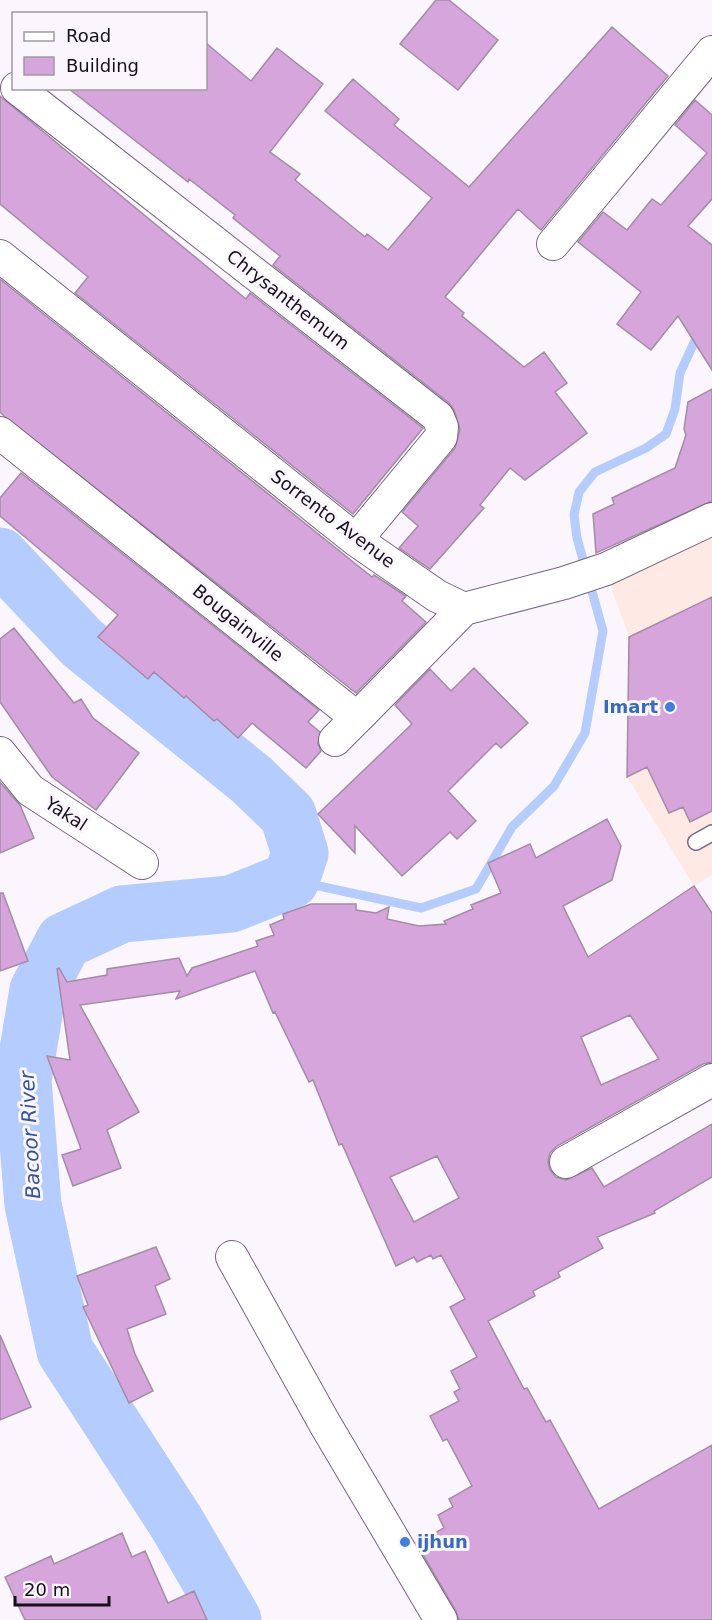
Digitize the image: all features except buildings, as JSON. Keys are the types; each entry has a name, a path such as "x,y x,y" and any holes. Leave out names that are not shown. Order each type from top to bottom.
{"street":[{"path":"553,244 712,52"},
{"path":"0,75 12,84"},
{"name":"Chrysanthemum","path":"20,90 438,417 442,427 441,437 356,540"},
{"name":"Sorrento Avenue","path":"0,256 356,540 437,596 464,609"},
{"name":"Bougainville","path":"0,433 357,717"},
{"path":"336,740 464,609 564,583 606,569 712,519"},
{"name":"Yakal","path":"0,753 30,790 142,863"},
{"path":"566,1162 712,1080"},
{"path":"232,1257 325,1424 441,1620"}],"lane":[{"path":"696,842 712,833"}],"shaded area":[{"name":"Imart","path":"712,533 712,875 694,886 627,777 629,637 609,582"}],"waterway":[{"path":"291,880 421,908 476,889 512,827 554,786 585,733 603,631 577,538 574,515 579,492 595,472 646,448 666,434 675,409 680,373 699,332"},
{"name":"Bacoor River","path":"0,556 82,643 252,780 288,815 300,853 291,880 231,904 122,914 64,941 38,990 23,1080 33,1205 65,1351 176,1522 233,1620"}],"place":[{"name":"Imart","path":"670,707"},
{"name":"ijhun","path":"405,1542"}]}
